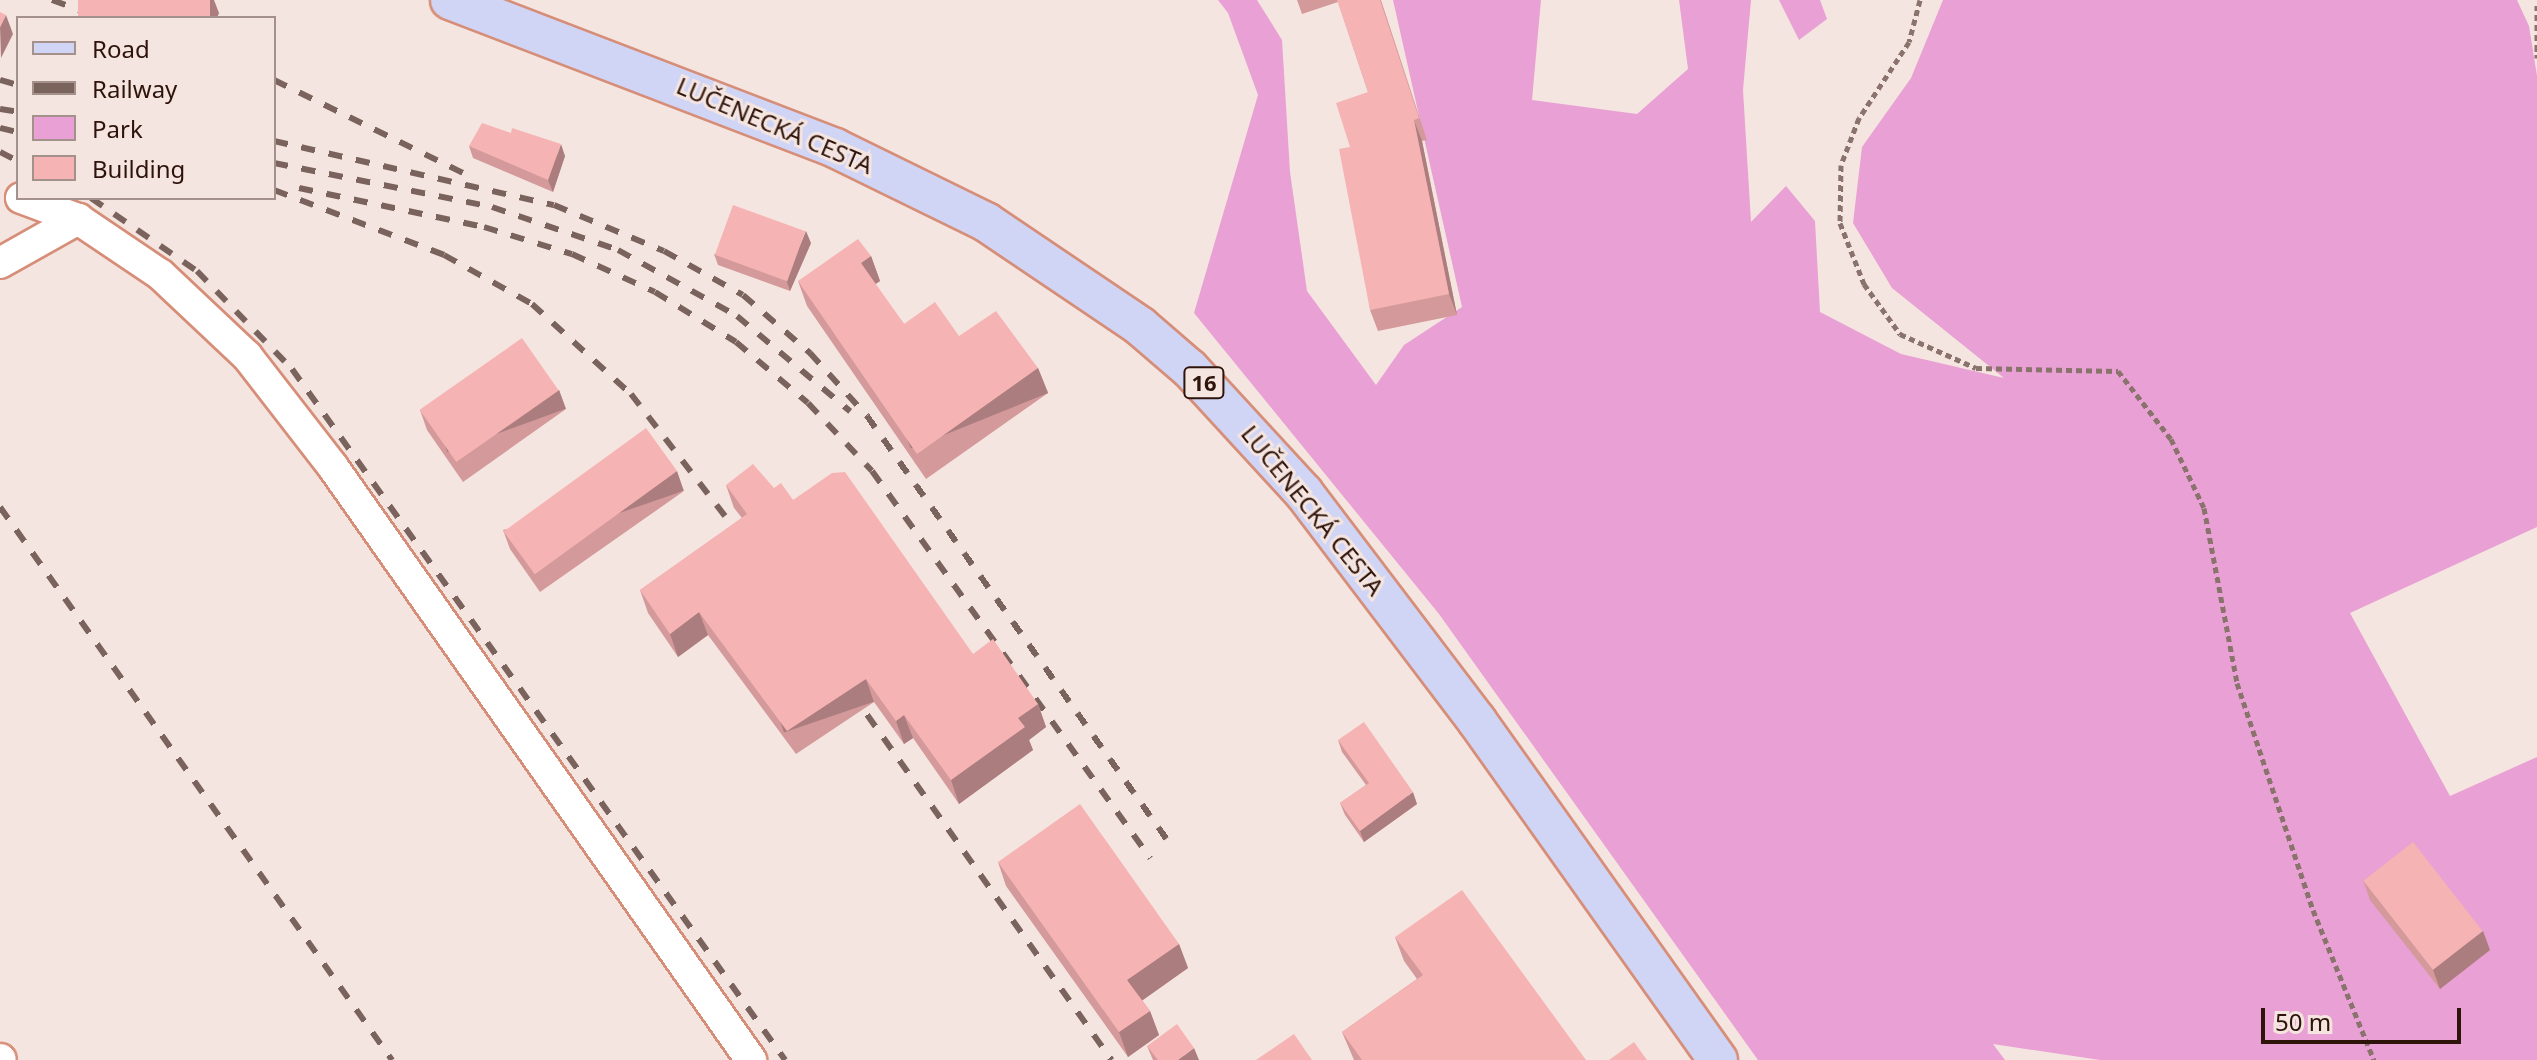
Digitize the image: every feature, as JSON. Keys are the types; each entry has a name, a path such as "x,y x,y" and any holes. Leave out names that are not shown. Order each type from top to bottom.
{"main road":[{"name":"LUČENECKÁ CESTA","path":"450,0 667,79 835,148 986,222 1140,326 1190,369 1304,493 1477,721 1718,1060"}],"lane":[{"path":"25,200 78,219 161,275 247,356 333,467 751,1060"},
{"path":"0,263 78,219"}],"path":[{"path":"1920,0 1909,42 1859,118 1841,165 1840,223 1864,284 1900,334 1976,368 2118,371 2171,439 2204,508 2237,683 2313,910 2374,1060"},
{"path":"2537,5 2537,58"}],"green space":[{"path":"1218,0 1257,0 1282,40 1290,172 1307,291 1376,385 1404,345 1462,307 1393,0 1541,0 1532,100 1637,114 1688,69 1679,0 1751,0 1743,90 1751,222 1786,186 1815,221 1820,312 1901,354 2004,378 1892,288 1853,223 1862,147 1911,78 1943,0 2517,0 2529,26 2537,76 2537,527 2350,613 2450,796 2537,757 2537,1060 2100,1060 1993,1044 2005,1060 1758,1060 1439,614 1194,313 1258,95 1228,13"},
{"path":"1779,0 1820,0 1827,19 1799,40"}],"building":[{"path":"78,0 210,0 210,16 78,16"},
{"path":"1337,0 1380,0 1419,118 1414,120 1449,294 1370,310 1339,149 1350,147 1336,103 1368,92"},
{"path":"0,12 6,15 0,27"},
{"path":"482,123 511,133 512,128 561,144 548,180 469,146"},
{"path":"733,205 805,231 787,281 715,255"},
{"path":"858,239 871,256 861,263 904,324 935,302 959,336 996,311 1038,368 917,454 798,281"},
{"path":"522,338 559,390 456,462 420,410"},
{"path":"646,428 677,471 535,574 504,531"},
{"path":"753,464 774,488 781,483 793,500 832,473 845,472 973,654 993,639 1038,704 1018,718 1025,727 951,780 904,715 896,721 866,679 787,731 699,612 670,634 640,590 747,514 726,485"},
{"path":"1364,722 1413,792 1360,831 1340,803 1369,783 1338,740"},
{"path":"1080,804 1179,944 1127,980 1150,1011 1119,1032 998,862"},
{"path":"2413,842 2483,931 2433,970 2363,881"},
{"path":"1462,890 1586,1060 1362,1060 1342,1032 1423,975 1395,937"},
{"path":"1177,1024 1194,1048 1178,1060 1158,1060 1147,1046"},
{"path":"1294,1034 1312,1060 1256,1060"},
{"path":"1634,1042 1647,1060 1609,1060"}],"railway":[{"path":"52,0 87,13"},
{"path":"0,80 16,84"},
{"path":"276,81 463,173"},
{"path":"0,109 16,112"},
{"path":"0,128 16,132"},
{"path":"276,141 554,205 664,251 743,295 810,353 867,416 1170,844"},
{"path":"0,152 16,160"},
{"path":"276,163 492,207 618,250 737,316 850,411"},
{"path":"299,188 484,227 572,254 655,292 736,342 808,403 872,471 1150,858"},
{"path":"276,191 444,255 532,304 631,394 745,542"},
{"path":"94,200 197,271 292,369 785,1060"},
{"path":"0,507 392,1060"},
{"path":"851,692 1112,1060"}]}
